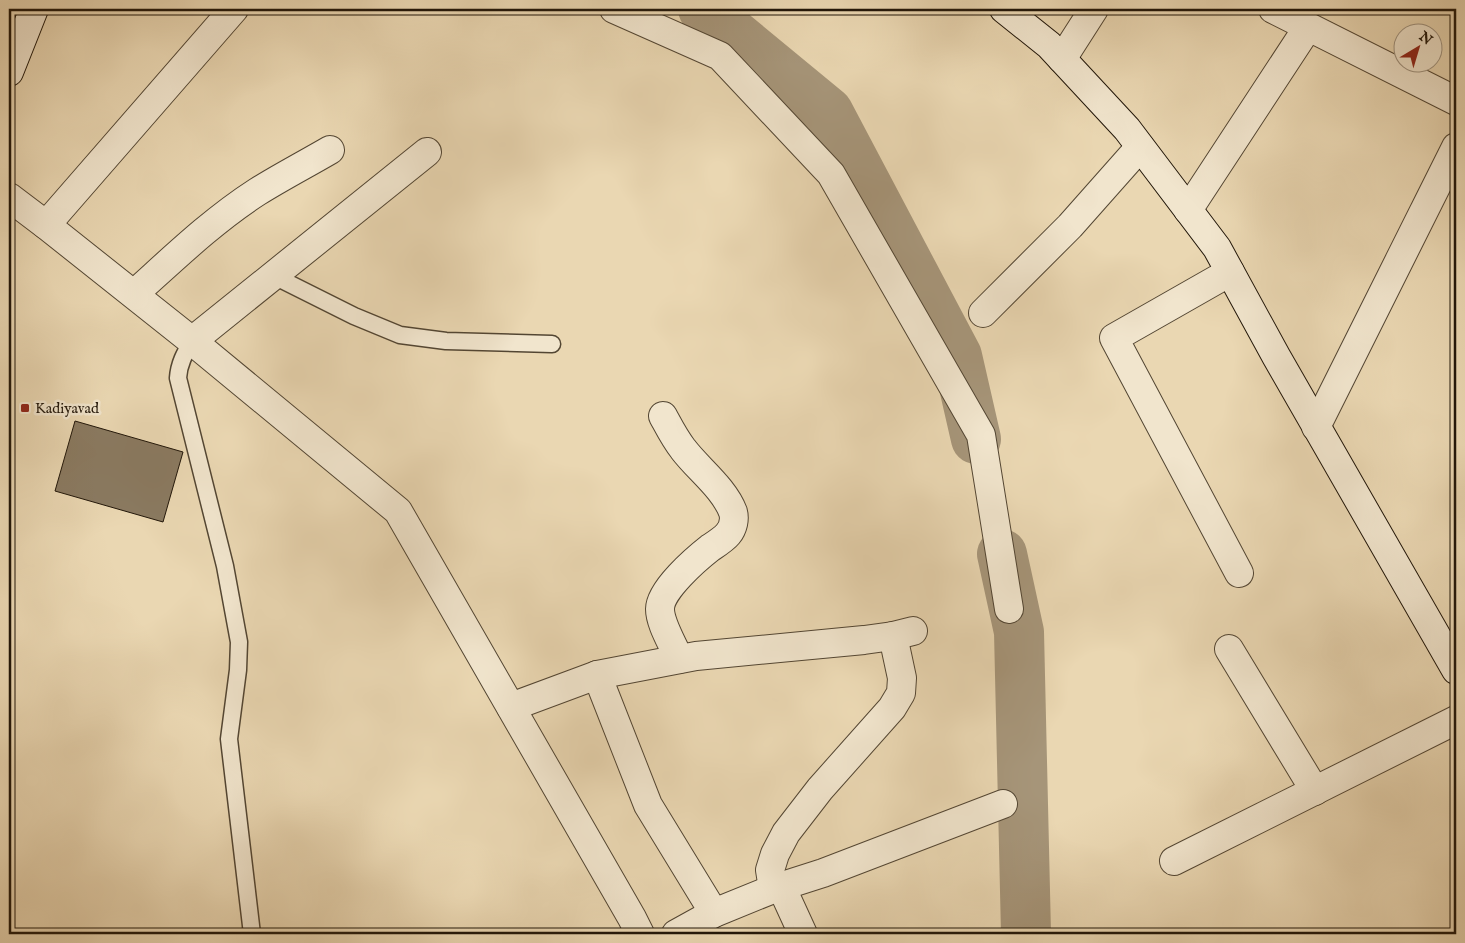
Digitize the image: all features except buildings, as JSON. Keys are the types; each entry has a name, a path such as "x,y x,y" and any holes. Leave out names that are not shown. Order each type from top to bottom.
{"street":[{"path":"9,72 34,9"},
{"path":"46,225 234,9"},
{"path":"614,9 720,56 831,174 981,435 1009,609"},
{"path":"1004,9 1049,45 1127,129 1218,248 1316,427 1456,670"},
{"path":"1062,59 1094,9"},
{"path":"1188,210 1292,16 1453,92"},
{"path":"983,312 1070,226 1140,147"},
{"path":"1316,427 1456,147"},
{"path":"134,294 212,224 258,192 330,150"},
{"path":"192,341 427,152"},
{"path":"9,197 134,294 398,511 640,934"},
{"path":"1230,272 1114,338 1238,573"},
{"path":"663,416 683,450 726,499 733,513 733,524 728,534 688,567 662,599 660,607 661,617 679,659"},
{"path":"511,707 597,675 679,659 903,633 901,693 892,708 820,789 786,833 775,854 770,870 777,888 804,934"},
{"path":"1229,649 1315,790"},
{"path":"597,675 648,805 714,913"},
{"path":"1174,861 1456,720"},
{"path":"676,934 714,913 1003,804"}],"lane":[{"path":"274,276 354,316 400,335 446,341 552,344"},
{"path":"192,341 182,357 178,378 225,566 239,642 238,670 229,739 230,763 252,934"}],"waterway":[{"path":"703,9 828,112 957,356 976,439"},
{"path":"1002,554 1019,632 1026,934"}],"place":[{"name":"Kadiyavad","path":"25,408"}]}
